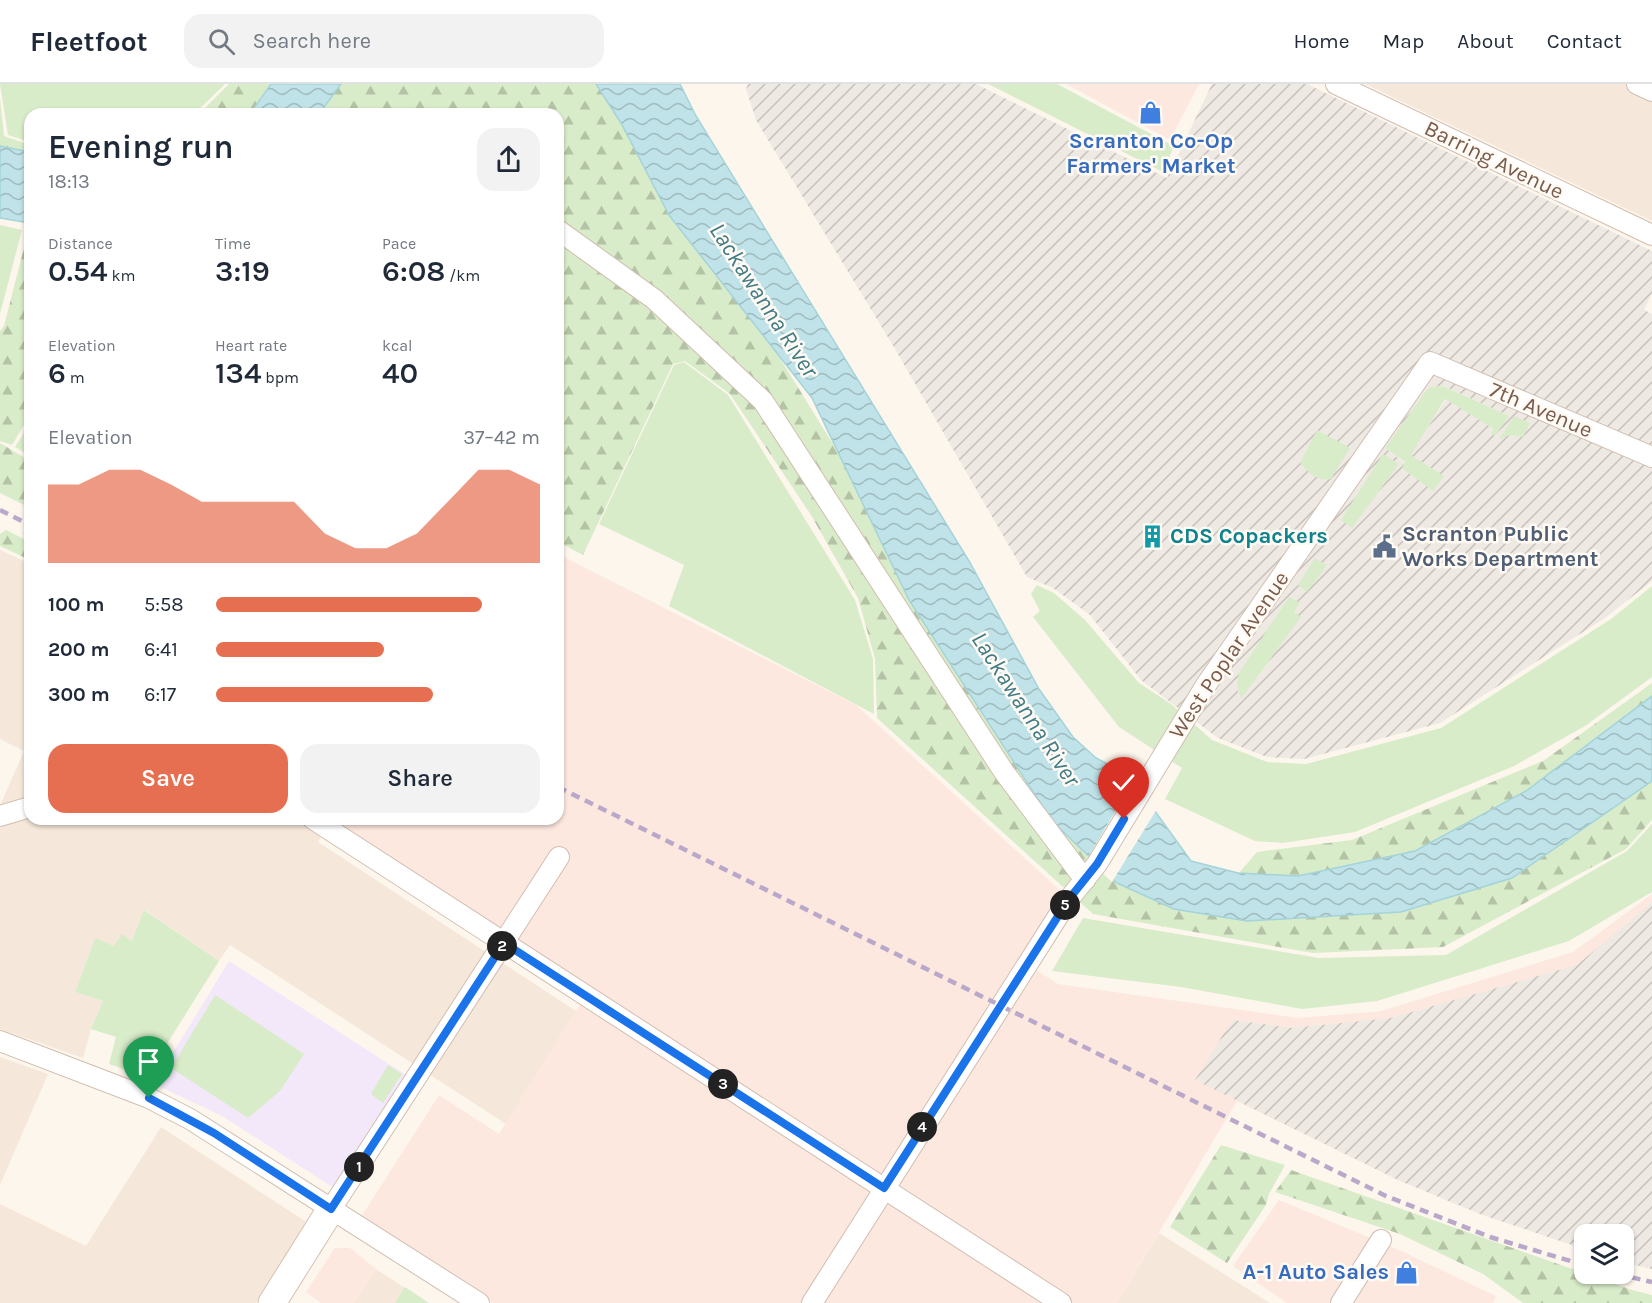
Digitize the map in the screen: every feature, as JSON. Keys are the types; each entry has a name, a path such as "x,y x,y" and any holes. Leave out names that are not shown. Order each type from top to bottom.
{"street":[{"name":"Barring Avenue","path":"1336,84 1652,235"},
{"path":"1637,84 1652,91"},
{"path":"564,234 654,299 763,401 1004,772 1084,880"},
{"name":"West Poplar Avenue","path":"812,1303 1075,890 1097,864 1206,685 1430,362"},
{"name":"7th Avenue","path":"1430,362 1652,457"},
{"path":"0,816 24,809"},
{"path":"322,825 1060,1303"},
{"path":"272,1303 559,857"},
{"path":"0,1041 149,1098 214,1133 479,1303"},
{"path":"1341,1303 1381,1240"}],"shaded area":[{"path":"748,84 976,84 1167,178 1212,84 1307,84 1652,251 1652,293 1644,310 1652,314 1652,581 1605,618 1440,723 1304,759 1267,757 1218,738 1141,680 1090,615 1053,588 1027,577 895,349 756,120 746,89","holes":["1444,386 1509,416 1494,436 1494,429 1446,399 1402,468 1405,463 1385,448 1431,387","1379,463 1399,464 1341,520","1300,603 1238,693 1239,673"]},
{"name":"Scranton Co-Op Farmers' Market","path":"1066,84 1199,84 1170,140"},
{"path":"1365,84 1652,84 1652,221"},
{"path":"0,550 24,561 24,751 0,739"},
{"path":"564,557 856,705 1063,893 1022,961 1058,984 1298,1018 1381,1011 1573,952 1652,894 1652,1269 1634,1265 1634,1224 1574,1224 1574,1246 1480,1214 1398,1180 1237,1101 1117,1303 493,1303 361,1217 439,1095 499,1134 590,988 336,825 564,825"},
{"path":"24,751 24,825 328,825 318,842 576,1011 506,1124 230,945 219,961 145,910 132,941 114,946 95,938 75,992 103,1001 91,1029 83,1058 0,1029 0,806"},
{"path":"1652,902 1652,1269 1634,1265 1634,1224 1574,1224 1574,1246 1480,1214 1398,1180 1195,1080 1232,1020 1292,1028 1391,1018 1577,965"},
{"path":"229,961 409,1077 337,1190 222,1116 154,1084"},
{"path":"0,1057 48,1074 0,1185"},
{"path":"161,1127 308,1223 256,1303 0,1303 0,1204 86,1246"},
{"path":"1279,1200 1397,1249 1496,1296 1493,1303 1287,1303 1233,1266"},
{"path":"1159,1233 1270,1303 1117,1303"},
{"path":"335,1248 350,1248 376,1269 354,1303 321,1303 306,1292"},
{"path":"376,1269 428,1303 354,1303"}],"green space":[{"path":"0,84 225,84 200,108 24,108 24,140 8,135"},
{"path":"229,84 625,84 757,321 958,647 1220,895 1257,852 1352,840 1543,761 1652,683 1652,820 1626,849 1443,947 1313,953 1093,914 877,718 875,659 858,598 811,515 730,394 685,361 673,364 583,555 564,545 564,108 205,108"},
{"path":"988,84 1057,84 1174,146 1163,172"},
{"path":"0,98 4,136 24,143 24,174 0,168"},
{"path":"0,225 22,230 0,314"},
{"path":"24,248 24,425 12,445 0,441 0,331 4,326"},
{"path":"684,362 728,395 855,600 873,659 874,714 669,606 684,565 599,524 674,365"},
{"path":"1443,386 1509,416 1495,436 1491,434 1494,429 1445,399 1411,455 1444,476 1433,491 1402,468 1405,462 1385,448 1426,391 1431,387"},
{"path":"1514,416 1530,423 1523,437 1511,435 1499,439"},
{"path":"1317,430 1350,448 1331,479 1317,478 1300,463"},
{"path":"24,433 24,452 15,447"},
{"path":"0,443 24,457 24,505 0,493"},
{"path":"1383,454 1399,464 1352,528 1341,520"},
{"path":"6,530 24,539 24,557 0,546 0,534"},
{"path":"1315,558 1327,565 1307,592 1298,585"},
{"path":"1037,585 1054,593 1085,620 1139,683 1171,704 1212,740 1267,762 1306,764 1441,728 1611,619 1652,586 1652,677 1585,726 1514,766 1355,832 1283,843 1255,841 1165,799 1182,768 1119,727 1033,617 1040,611 1031,594"},
{"path":"1289,597 1300,603 1294,612 1301,617 1241,699 1237,685 1239,673"},
{"path":"1652,824 1652,892 1569,941 1377,1001 1302,1009 1181,987 1052,971 1083,918 1319,958 1446,955 1627,851"},
{"path":"144,910 219,961 146,1077 109,1064 116,1037 91,1029 103,1001 75,992 95,938 114,946 122,934 132,941"},
{"path":"215,995 304,1054 280,1091 248,1118 171,1068"},
{"path":"388,1065 402,1074 383,1103 371,1094"},
{"path":"1221,1145 1285,1165 1269,1194 1266,1205 1227,1263 1170,1227"},
{"path":"1291,1170 1574,1270 1574,1284 1615,1284 1652,1295 1652,1303 1523,1303 1483,1274 1400,1234 1275,1192"},
{"path":"405,1287 429,1303 395,1303"}],"water":[{"path":"271,84 341,84 323,108 254,108"},
{"name":"Lackawanna River","path":"596,84 680,84 696,116 969,561 1039,689 1073,737 1096,758 1129,775 1191,861 1238,873 1298,876 1415,851 1526,791 1652,696 1652,781 1512,878 1401,912 1247,921 1174,909 1117,883 1052,821 909,600 812,398 669,215 621,123"},
{"path":"0,146 24,151 24,222 0,218"}],"pier":[{"path":"1135,778 1157,809 1112,882 1087,859"}],"railway":[{"path":"0,510 24,522"},
{"path":"564,790 1386,1196 1490,1237 1574,1262"},
{"path":"1634,1278 1652,1282"}],"place":[{"name":"Scranton Co-Op Farmers' Market","path":"1151,112"},
{"name":"CDS Copackers","path":"1152,536"},
{"name":"Scranton Public Works Department","path":"1384,547"},
{"name":"A-1 Auto Sales","path":"1407,1272"}],"route":[{"path":"149,1098 214,1133 331,1209 504,943 884,1188 926,1120 1012,993 1069,899 1097,864 1124,819"}]}
